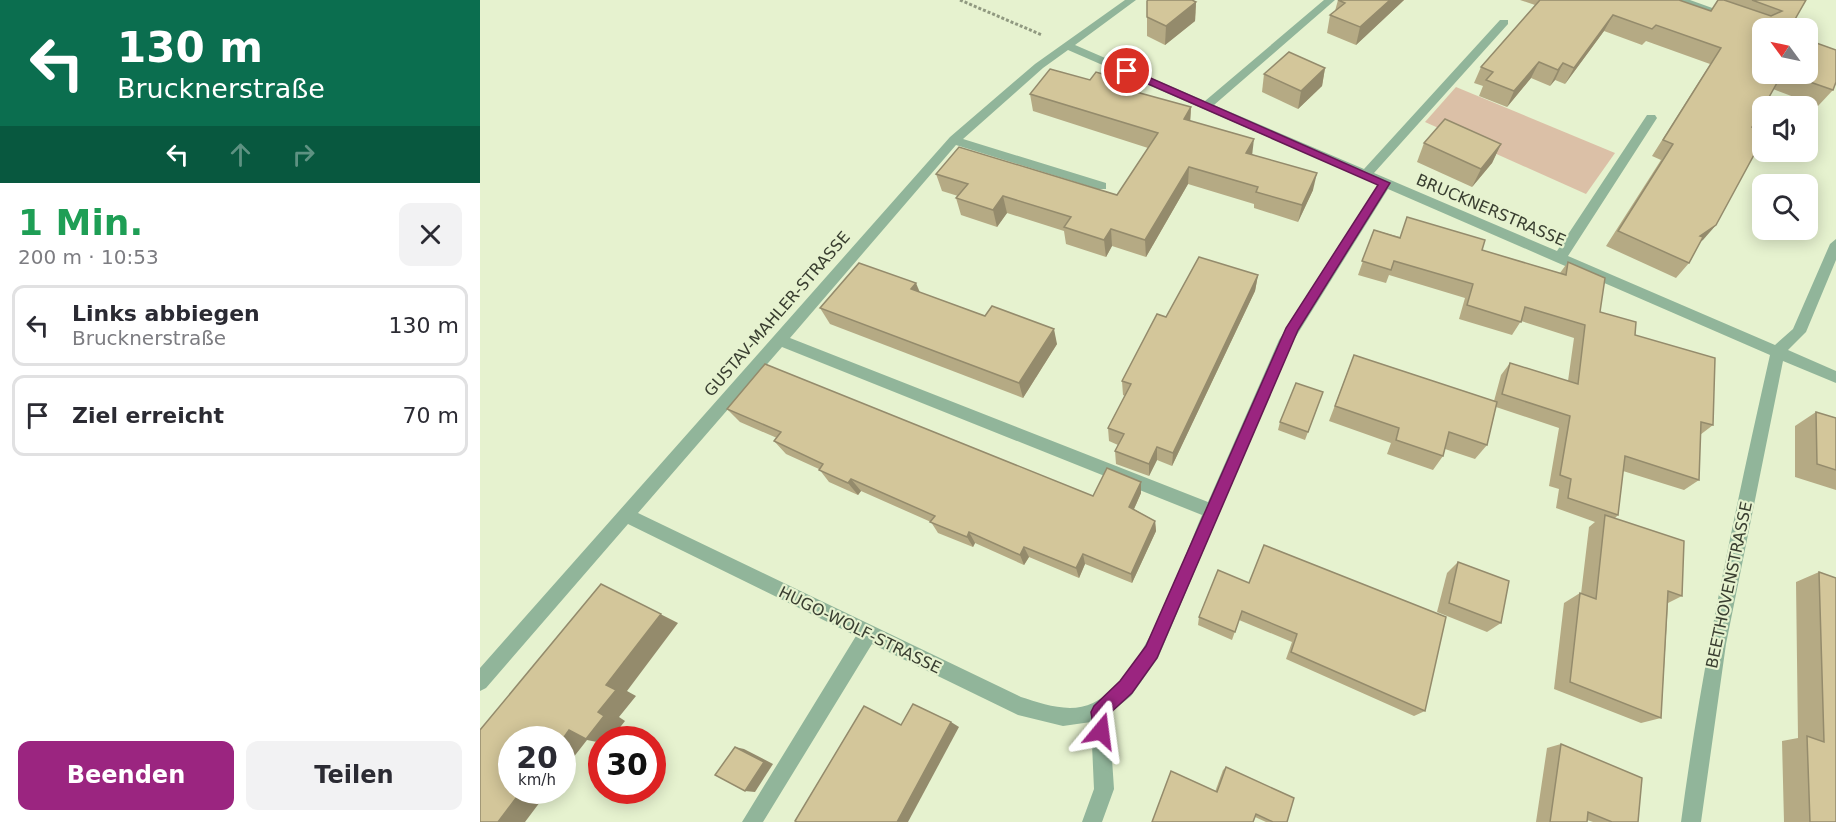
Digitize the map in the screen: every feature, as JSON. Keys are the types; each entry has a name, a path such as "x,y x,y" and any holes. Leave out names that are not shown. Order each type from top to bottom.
{"street":[{"name":"GUSTAV-MAHLER-STRASSE","path":"480,682 954,140 1012,88 1131,0"},
{"path":"1207,105 1330,0"},
{"path":"1680,0 1752,24"},
{"path":"1365,175 1504,22"},
{"name":"BRUCKNERSTRASSE","path":"1067,46 1836,377"},
{"path":"1560,257 1651,118"},
{"path":"954,140 1102,186"},
{"path":"1092,822 1104,789 1100,712 1126,687 1152,652 1293,328 1385,183"},
{"path":"1778,351 1799,332 1836,244"},
{"path":"778,339 1213,512"},
{"name":"BEETHOVENSTRASSE","path":"1691,822 1707,693 1721,614 1778,351"},
{"name":"HUGO-WOLF-STRASSE","path":"626,515 1018,706 1042,715 1065,719 1100,712"},
{"path":"752,822 868,634"}],"path":[{"path":"960,0 1067,46"}],"shaded area":[{"path":"1456,87 1615,153 1586,194 1425,122"}],"building":[{"path":"1148,0 1192,0 1196,2 1166,26 1147,17"},
{"path":"1338,0 1390,0 1360,27 1330,15 1345,3"},
{"path":"1540,0 1679,0 1711,11 1718,0 1724,0 1771,16 1782,11 1752,0 1806,0 1796,18 1752,18 1752,84 1776,84 1770,96 1752,96 1752,158 1716,225 1700,236 1703,237 1689,263 1618,231 1673,144 1663,140 1721,48 1656,25 1652,29 1613,15 1574,68 1563,63 1558,70 1539,62 1514,91 1486,80 1493,72 1481,67"},
{"path":"1818,44 1836,50 1836,82 1833,90 1816,84 1818,84"},
{"path":"1289,52 1325,68 1301,91 1264,74"},
{"path":"1050,69 1090,80 1096,72 1134,83 1129,90 1191,107 1184,119 1254,139 1246,153 1317,173 1302,205 1256,192 1258,187 1189,167 1145,240 1111,229 1104,240 1064,227 1071,217 1003,196 993,210 956,198 968,184 936,174 959,147 1117,195 1158,133 1030,94"},
{"path":"1445,119 1501,144 1481,169 1424,143"},
{"path":"1407,217 1485,240 1482,250 1566,275 1568,262 1605,278 1600,312 1636,322 1635,335 1715,358 1713,425 1701,422 1699,480 1625,456 1618,515 1568,498 1571,479 1560,475 1570,416 1502,394 1510,363 1578,384 1585,325 1525,307 1521,322 1467,305 1473,284 1394,261 1391,270 1362,261 1374,230 1400,238"},
{"path":"1199,257 1258,275 1173,453 1157,447 1149,464 1115,451 1124,434 1108,428 1131,384 1122,381 1157,314 1166,317"},
{"path":"859,263 916,283 911,289 985,316 992,306 1054,329 1019,383 820,308"},
{"path":"1354,355 1497,402 1487,445 1449,432 1443,456 1396,440 1399,428 1335,406"},
{"path":"765,364 1093,496 1107,468 1141,482 1129,507 1155,521 1131,574 1083,554 1076,568 1024,547 1020,555 969,532 967,537 930,522 935,516 851,479 848,483 819,470 823,464 774,441 781,432 727,409"},
{"path":"1296,383 1323,392 1308,432 1280,422"},
{"path":"1816,412 1836,418 1836,470 1817,464"},
{"path":"1605,515 1684,541 1682,596 1668,591 1661,718 1570,682 1580,593 1596,599"},
{"path":"1264,545 1446,617 1425,711 1291,652 1297,634 1242,611 1235,632 1199,617 1218,570 1249,583"},
{"path":"1458,562 1509,581 1501,623 1449,603"},
{"path":"1819,572 1836,578 1836,822 1810,822 1807,736 1824,742"},
{"path":"601,584 661,614 606,685 616,690 598,712 604,716 596,726 588,726 586,739 576,734 576,726 498,726 498,804 512,804 498,822 480,822 480,730"},
{"path":"913,704 951,722 897,822 795,821 864,706 901,725"},
{"path":"1561,744 1642,778 1638,822 1612,822 1588,812 1587,822 1550,822"},
{"path":"735,747 764,762 745,791 715,775"},
{"path":"1226,767 1294,798 1287,822 1273,822 1256,814 1253,822 1152,822 1171,771 1217,792"}],"route":[{"path":"1101,731 1100,712 1126,687 1152,652 1277,360 1293,328 1385,183 1127,71"}]}
